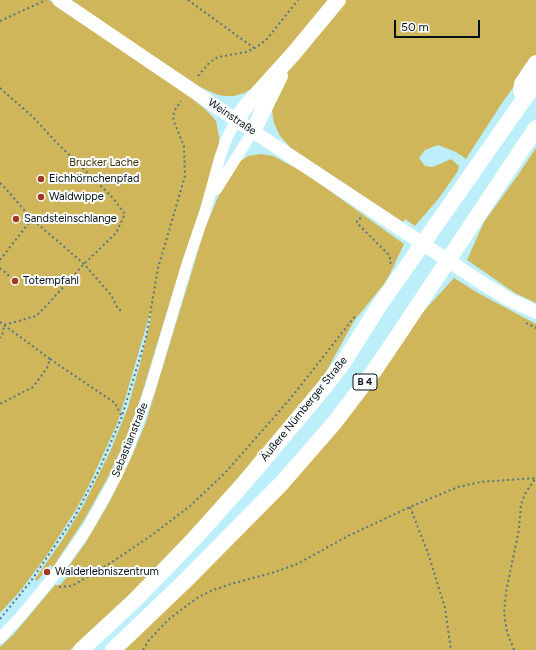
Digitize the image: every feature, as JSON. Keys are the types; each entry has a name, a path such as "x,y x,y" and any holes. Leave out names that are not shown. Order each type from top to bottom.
{"highway":[{"path":"236,120 260,89 294,53 338,0"},
{"path":"253,131 276,82 294,53"},
{"path":"517,111 522,84 536,63"},
{"name":"Äußere Nürnberger Straße","path":"81,650 135,600 194,539 250,477 327,384 343,363 379,306 536,82"},
{"name":"B 4","path":"113,650 184,582 281,484 335,422 398,337 536,128"}],"main road":[{"name":"Weinstraße","path":"59,0 236,120 479,281 510,300 536,312"}],"street":[{"name":"Sebastianstraße","path":"0,638 20,617 46,585 87,529 114,480 129,447 150,389 188,261 205,212 220,157 226,140 236,120"},
{"name":"Sebastianstraße","path":"205,212 223,177 253,131"}],"path":[{"path":"0,21 46,0"},
{"path":"188,0 254,48"},
{"path":"198,76 210,62 218,57 246,52 267,40 298,0"},
{"path":"0,88 34,118 54,141 112,197 125,214 116,233 84,264 36,316 4,325"},
{"path":"0,619 31,582 75,516 99,470 122,417 146,338 158,268 185,176 184,146 173,116 181,101"},
{"path":"0,183 32,219 84,264 111,295 118,309 122,311"},
{"path":"366,220 361,218 357,220 357,223 389,255 391,261 390,266"},
{"path":"0,260 32,219"},
{"path":"0,268 15,281"},
{"path":"46,585 72,586 112,562 152,535 190,506 225,473 290,399 357,314"},
{"path":"0,322 50,359 115,402 122,417"},
{"path":"0,338 3,333 4,325"},
{"path":"0,404 33,387 47,368 50,359"},
{"path":"143,650 149,640 169,619 197,598 213,590 298,564 348,536 410,507 458,487 480,482 535,478"},
{"path":"514,650 507,632 504,613 506,592 518,529 521,504 526,492 535,478"},
{"path":"410,507 428,553 445,608 451,650"}],"green space":[{"name":"Brucker Lache","path":"0,0 49,0 187,94 216,121 219,145 211,175 179,272 140,400 124,443 107,479 84,520 53,567 50,565 37,581 35,579 63,539 83,506 110,452 128,407 140,364 150,321 151,310 117,424 90,483 77,508 47,555 21,590 0,613"},
{"path":"69,0 329,0 274,68 253,88 234,96 225,96 218,95 200,87"},
{"path":"346,0 536,0 536,56 502,103 466,159 456,152 438,145 425,150 419,158 425,166 433,167 451,159 459,166 458,171 439,198 415,226 405,219 403,222 291,148 280,136 274,123 272,111 283,78"},
{"path":"536,148 536,303 515,293 467,260 484,222"},
{"path":"261,154 273,156 305,173 404,244 390,274 384,284 354,321 320,381 250,465 167,557 97,627 70,650 0,650 0,647 13,635 55,585 60,585 67,577 64,573 86,542 110,501 132,456 146,422 205,228 223,185 239,162 248,156"},
{"path":"454,278 478,293 536,324 536,650 122,650 152,621"}],"place":[{"name":"Eichhörnchenpfad","path":"41,179"},
{"name":"Waldwippe","path":"41,197"},
{"name":"Sandsteinschlange","path":"16,219"},
{"name":"Totempfahl","path":"15,281"},
{"name":"Walderlebniszentrum","path":"47,572"}]}
